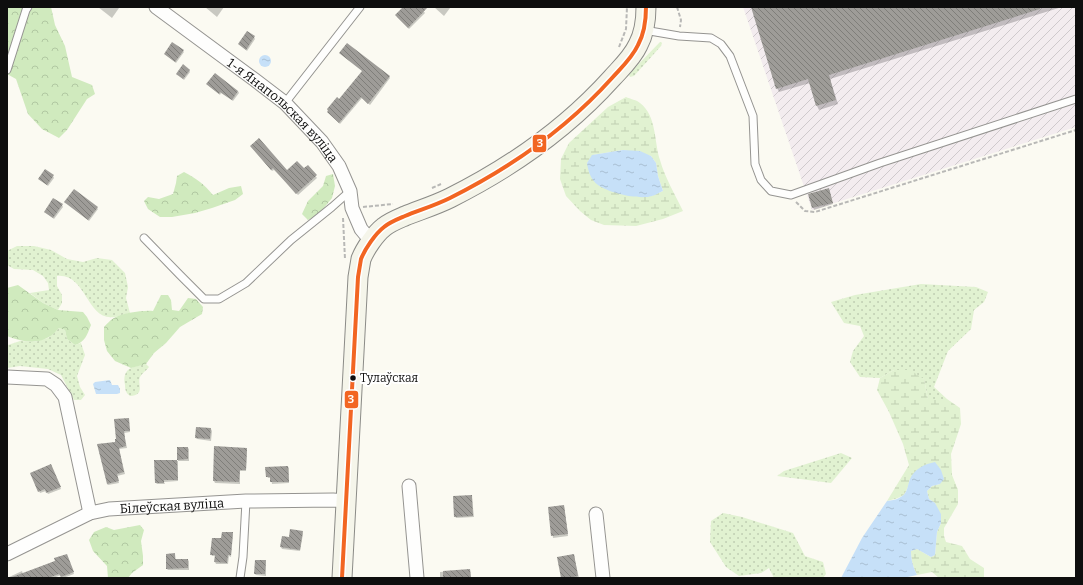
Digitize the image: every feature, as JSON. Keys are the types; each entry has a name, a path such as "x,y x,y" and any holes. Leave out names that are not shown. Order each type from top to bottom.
{"main road":[{"path":"342,578 358,277 362,259 371,241 383,227 395,220 448,199 478,183 510,164 550,136 607,84 628,61 638,45 644,30 646,7"}],"street":[{"name":"1-я Янапольская вуліца","path":"156,7 285,103 322,142 339,166 350,191 352,208 362,229 371,241"},
{"path":"7,377 47,379 56,385 65,397 90,513"},
{"path":"409,486 417,578"},
{"name":"Білеўская вуліца","path":"7,554 90,513 109,509 246,501 346,501"},
{"path":"596,514 603,578"}],"lane":[{"path":"7,70 28,7"},
{"path":"285,103 360,7"},
{"path":"644,30 679,36 711,38 721,44 730,56 753,116 755,164 759,175 771,191 789,195 1076,99"},
{"path":"144,238 204,299 219,299 246,283 291,240 350,191"},
{"path":"240,578 243,557 246,501"}],"path":[{"path":"618,49 626,29 627,7"},
{"path":"677,7 681,20 679,36"},
{"path":"789,195 805,211 815,212 1076,130"},
{"path":"428,190 442,184"},
{"path":"358,207 397,203"}],"shaded area":[{"path":"743,7 1076,7 1076,127 812,210","holes":["828,188 833,202 812,208 808,194"]}],"green space":[{"path":"7,7 51,7 55,25 65,46 72,77 92,85 95,94 87,99 67,130 59,138 42,129 28,114 16,79 7,74"},
{"path":"660,42 662,43 661,46 634,76 630,77 630,73"},
{"path":"626,97 639,102 645,108 652,122 662,167 683,211 663,219 636,226 604,225 591,220 566,196 560,179 561,159 569,143 608,107","holes":["623,150 651,156 656,163 658,176 663,191 651,196 587,163 593,155"]},
{"path":"184,172 200,182 213,195 229,188 241,186 243,194 235,200 212,208 172,217 160,217 148,209 144,201 148,197 159,199 173,194 177,176"},
{"path":"333,174 335,186 332,198 319,214 308,220 302,214 308,201 323,186 326,176"},
{"path":"17,246 34,246 51,250 67,259 83,262 97,258 112,260 125,273 128,287 126,298 130,313 115,317 105,317 92,305 75,282 67,277 57,276 57,286 62,295 62,303 58,310 43,303 30,293 49,290 48,283 43,276 33,270 14,269 7,265 7,251"},
{"path":"921,284 976,287 988,292 984,302 974,310 971,329 948,351 934,387 947,399 928,399 924,379 894,370 880,378 860,377 850,362 853,351 864,336 860,326 844,323 831,302 855,295"},
{"path":"18,285 43,303 58,310 83,312 91,325 87,335 83,340 75,345 67,339 65,330 59,328 49,337 32,342 22,341 7,336 7,288"},
{"path":"161,295 168,295 171,300 172,310 179,311 188,298 196,299 203,307 202,314 180,327 166,343 154,353 146,364 131,368 115,361 107,351 104,340 104,327 113,319 127,313 153,311"},
{"path":"59,328 65,330 67,339 75,345 81,343 85,355 77,376 80,387 85,395 81,400 74,400 61,375 48,369 20,366 7,368 8,345 20,341 35,342 48,338"},
{"path":"146,364 149,367 140,377 140,389 138,394 130,396 125,388 125,375 132,367"},
{"path":"894,370 910,370 924,379 928,399 947,399 960,408 961,424 951,454 952,475 958,490 958,504 944,528 944,536 946,542 962,546 970,559 984,568 984,578 939,578 932,572 917,575 913,566 911,551 917,549 931,557 935,555 937,532 941,523 935,503 929,499 927,491 932,486 940,484 910,479 907,489 901,497 887,501 909,465 903,444 889,412 877,390 880,378"},
{"path":"841,453 852,458 831,483 777,476 784,471"},
{"path":"723,513 742,517 793,533 805,556 823,562 826,574 823,578 774,578 769,568 761,573 739,576 726,567 710,542 711,521"},
{"path":"140,525 144,530 141,541 143,565 128,578 108,578 107,566 93,551 89,540 94,532 106,527 114,530"}],"water":[{"path":"263,55 267,55 271,61 267,67 263,67 259,63 259,59"},
{"path":"623,150 640,151 651,156 656,163 658,176 663,191 653,196 646,197 624,195 609,191 593,181 587,163 592,155"},
{"path":"110,380 112,385 118,385 120,393 96,394 93,384 95,382"},
{"path":"935,462 941,470 944,479 940,484 932,486 927,491 929,499 935,503 941,514 941,523 937,532 935,555 931,557 917,549 911,551 912,563 917,575 903,578 841,578 862,538 887,501 902,496 907,490 914,472 927,464"}],"building":[{"path":"403,7 428,7 408,28 395,15"},
{"path":"751,7 1040,7 1040,9 829,75 836,100 816,106 808,79 776,89"},
{"path":"247,31 255,36 246,50 238,44"},
{"path":"172,42 184,50 175,62 164,54"},
{"path":"347,43 390,76 368,104 361,97 339,123 327,112 327,109 337,97 339,99 362,71 339,53"},
{"path":"183,64 190,70 183,79 176,74"},
{"path":"215,73 238,91 232,100 220,92 219,94 206,84"},
{"path":"259,138 287,170 297,161 304,168 308,165 317,175 296,194 273,168 271,170 250,146"},
{"path":"45,169 54,175 47,185 38,179"},
{"path":"829,188 833,203 812,208 808,194"},
{"path":"74,189 98,207 88,220 64,202"},
{"path":"53,198 63,204 53,218 44,212"},
{"path":"129,418 130,431 124,431 126,446 119,448 124,472 117,474 119,481 107,484 97,444 115,442 114,419"},
{"path":"196,427 211,428 210,439 195,438"},
{"path":"214,446 247,448 246,470 240,470 239,482 213,481"},
{"path":"177,447 188,447 188,459 177,460"},
{"path":"154,460 177,460 178,480 164,480 164,483 155,483"},
{"path":"51,464 61,487 46,493 45,489 38,492 30,473"},
{"path":"288,466 289,482 270,482 270,477 266,477 265,467"},
{"path":"472,495 473,516 454,517 453,496"},
{"path":"564,505 568,534 551,536 548,507"},
{"path":"290,529 303,531 300,550 280,547 282,536 289,537"},
{"path":"222,532 233,532 231,555 228,555 227,563 214,562 215,555 210,555 212,538 221,538"},
{"path":"175,553 175,559 188,559 188,568 166,569 166,554"},
{"path":"67,554 74,572 61,577 59,574 48,578 12,578 55,561 54,558"},
{"path":"574,554 578,576 561,578 557,557"},
{"path":"255,560 266,560 265,574 254,574"},
{"path":"470,569 471,578 443,578 443,571"}],"transit line":[{"name":"3","path":"342,578 358,277 361,259 365,251 384,227 405,216 445,201 494,174 537,146 576,114 612,78 636,50 643,32 646,7"}],"place":[{"name":"Тулаўская","path":"353,378"}]}
